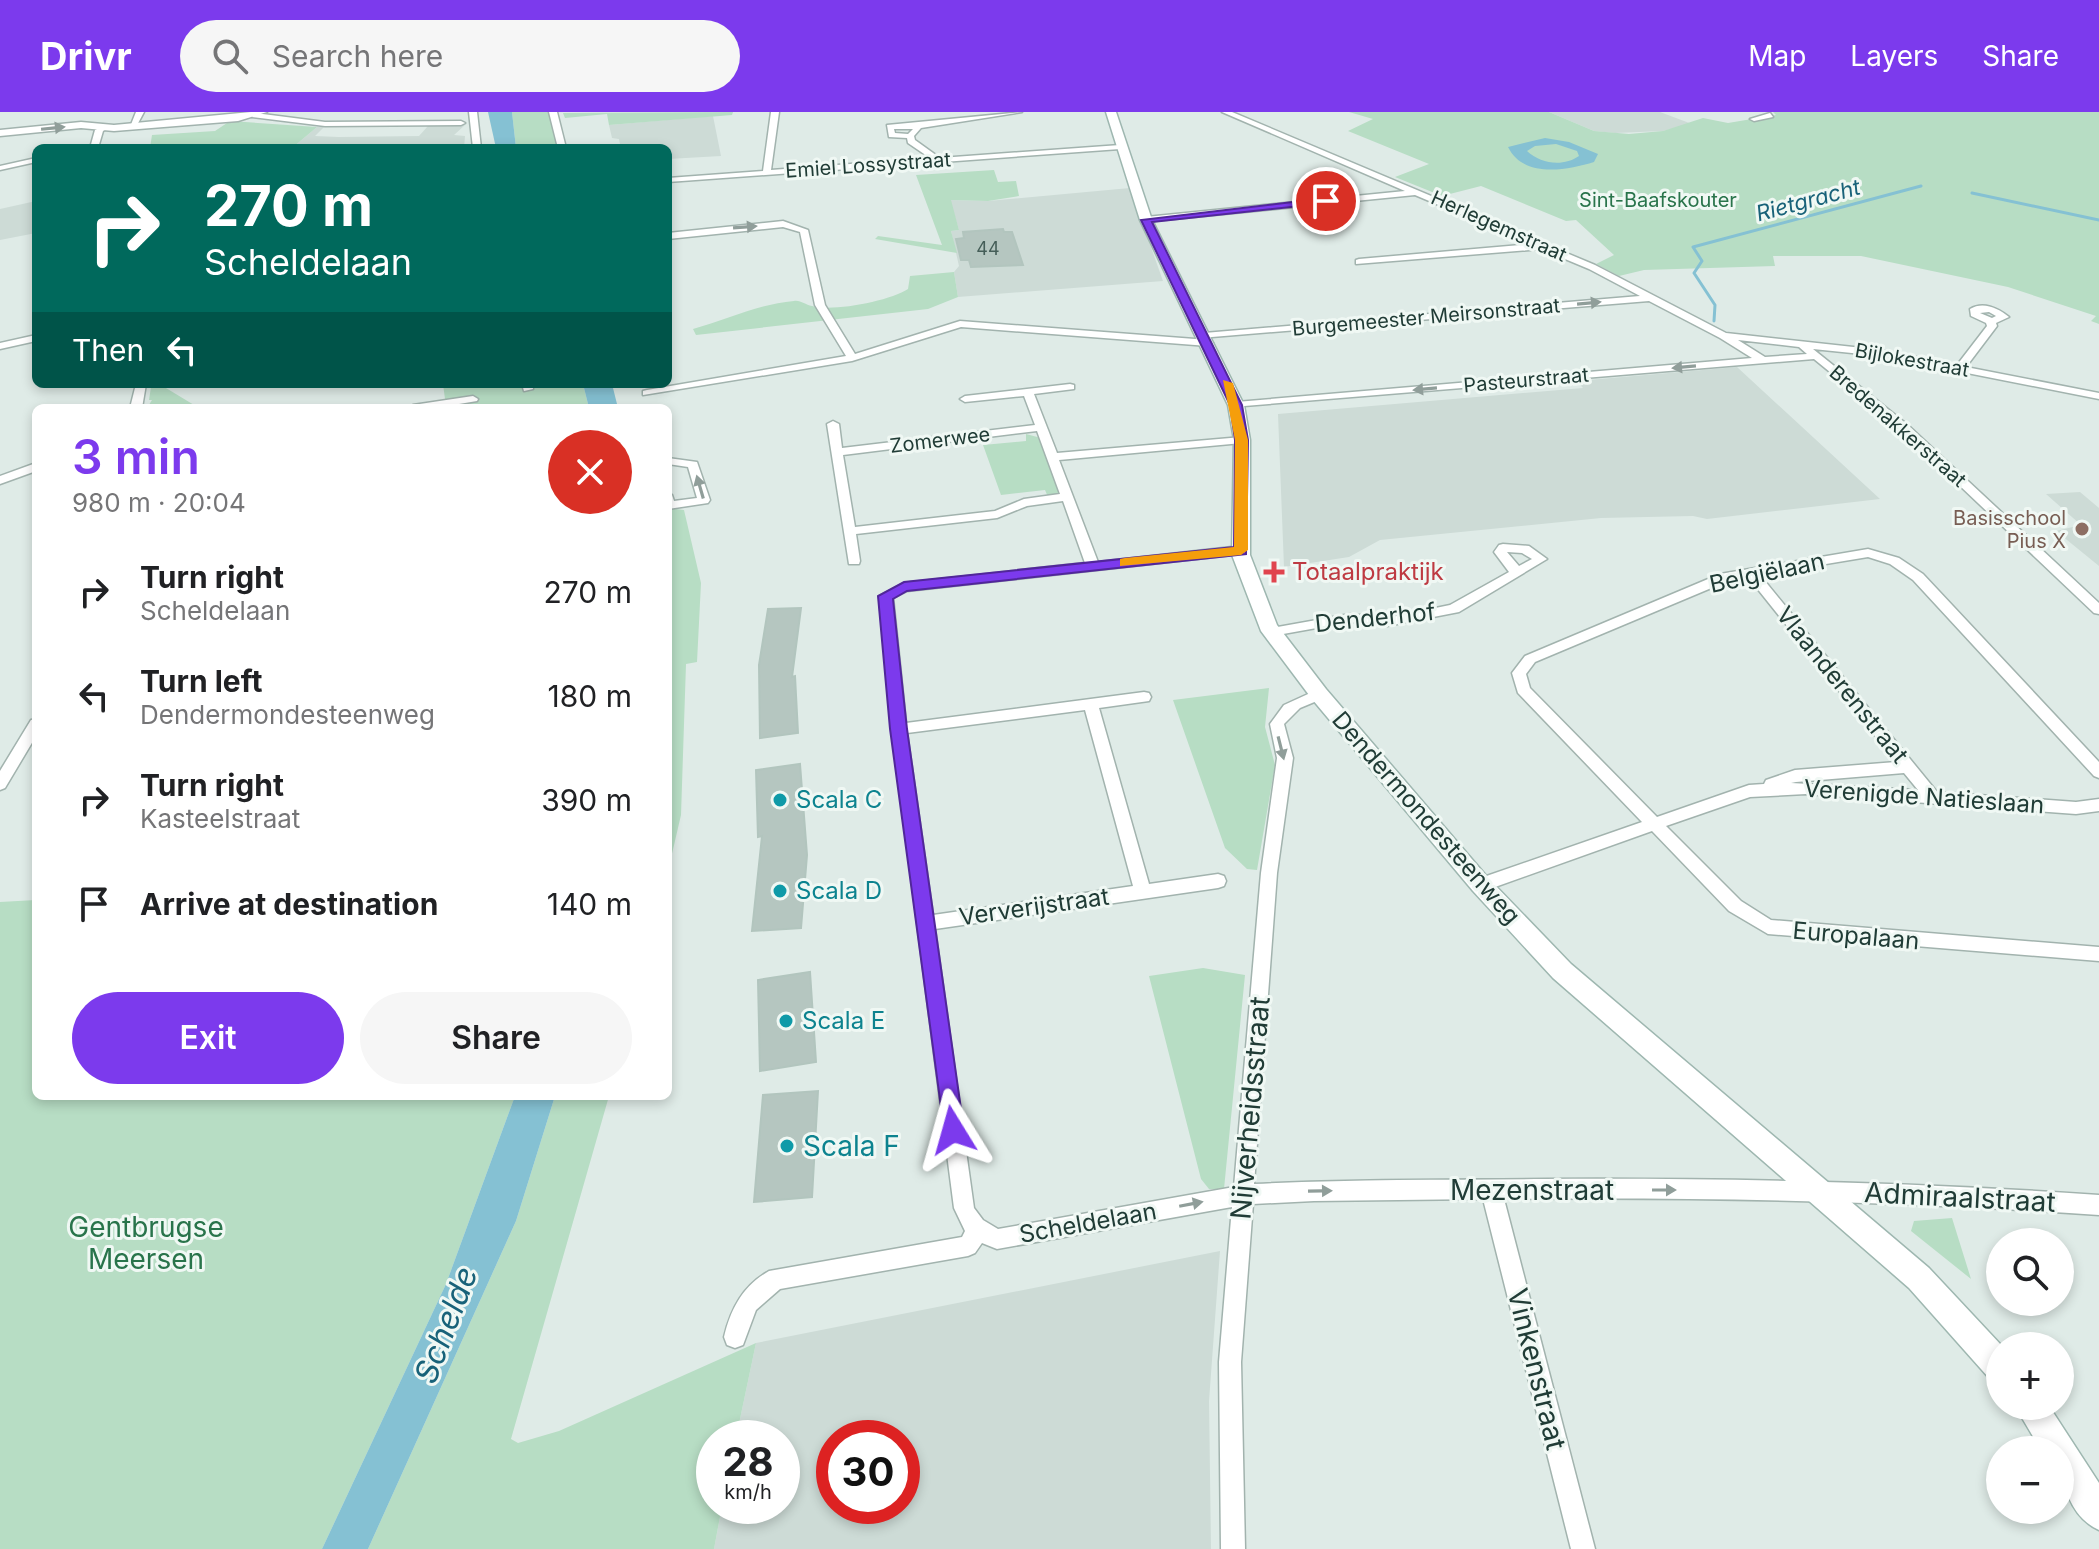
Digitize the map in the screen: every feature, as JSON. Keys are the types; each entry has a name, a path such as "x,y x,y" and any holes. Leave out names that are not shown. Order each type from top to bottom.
{"main road":[{"name":"Dendermondesteenweg","path":"1111,112 1146,220 1236,405 1242,440 1241,550 1247,574 1272,632 1319,694 1481,885 1575,984 1822,1191 1919,1278 1986,1352"},
{"path":"2040,1420 2099,1513"}],"street":[{"path":"133,125 140,112"},
{"path":"473,112 477,144"},
{"path":"553,112 561,144"},
{"path":"767,173 775,112"},
{"path":"910,136 892,135 890,127 1018,112"},
{"name":"Herlegemstraat","path":"1226,112 1545,246 1724,336 1762,360"},
{"path":"0,133 259,113 325,124 461,123"},
{"path":"910,136 919,126"},
{"path":"96,144 99,130 106,127"},
{"path":"910,136 911,141 938,160"},
{"name":"Emiel Lossystraat","path":"672,180 1120,147"},
{"path":"923,161 924,150"},
{"path":"0,168 32,161"},
{"path":"1146,220 1420,192"},
{"path":"672,235 704,230 796,226 804,230 810,266 818,284 820,305 852,358"},
{"path":"1359,262 1545,246"},
{"name":"Burgemeester Meirsonstraat","path":"723,378 852,358 936,333 963,334 1006,327 1123,335 1205,336 1648,298"},
{"path":"1960,368 1992,326 1991,321"},
{"name":"Bijlokestraat","path":"1724,336 1881,353 2099,396"},
{"path":"0,346 32,339"},
{"name":"Bredenakkerstraat","path":"1800,343 1905,428 2099,610"},
{"name":"Pasteurstraat","path":"1236,405 1817,356"},
{"path":"672,380 723,378"},
{"path":"672,385 723,378"},
{"path":"965,399 1070,387"},
{"path":"1028,392 1093,566"},
{"path":"440,404 473,399"},
{"path":"833,424 854,561"},
{"name":"Zomerwee","path":"837,452 1042,427"},
{"path":"1053,457 1242,440"},
{"path":"672,461 693,464 704,500 672,505"},
{"path":"0,480 32,468"},
{"path":"849,531 997,514 1024,503 1068,497"},
{"path":"735,1337 739,1318 748,1300 761,1287 777,1279 968,1246 978,1230 968,1220 964,1208 884,601 890,592 904,587 1241,550"},
{"name":"Belgiëlaan","path":"1655,823 1523,690 1519,673 1530,659 1725,577 1868,553 1901,563 2099,772"},
{"name":"Vlaanderenstraat","path":"1751,572 1933,798"},
{"name":"Denderhof","path":"1272,632 1350,618 1387,622 1454,609 1517,573"},
{"name":"Nijverheidsstraat","path":"1233,1549 1230,1362 1269,873 1285,758 1277,724 1282,713 1298,702 1319,694"},
{"path":"899,729 1144,697"},
{"name":"Ververijstraat","path":"1091,704 1143,892"},
{"path":"0,784 32,731"},
{"name":"Verenigde Natieslaan","path":"1481,885 1795,776 1908,767"},
{"name":"Verenigde Natieslaan","path":"1749,791 1806,788 2076,808 2099,805"},
{"name":"Europalaan","path":"1655,823 1735,906 1768,927 2099,954"},
{"name":"Ververijstraat","path":"926,923 1218,881"},
{"name":"Mezenstraat","path":"1242,1195 1491,1190 1822,1191"},
{"name":"Vinkenstraat","path":"1491,1190 1583,1549"},
{"name":"Admiraalstraat","path":"1822,1191 1979,1195 2099,1205"},
{"name":"Scheldelaan","path":"978,1230 997,1239 1242,1195"}],"shaded area":[{"path":"1549,112 1660,112 1692,124 1663,131 1615,133 1594,131"},
{"path":"713,116 721,156 672,159 672,144 620,144 619,139 612,138 609,125"},
{"path":"465,125 454,135 465,136 464,144 297,144 317,127 324,127 315,136 339,137 419,136 428,126"},
{"path":"1130,188 1163,281 958,297 954,272 959,266 951,231 959,230 950,200 988,201"},
{"path":"32,202 32,234 0,240 0,209"},
{"path":"1737,367 1880,499 1707,519 1693,516 1601,518 1380,540 1349,557 1284,567 1278,414 1583,388 1577,381"},
{"name":"Basisschool Pius X","path":"2080,492 2099,508 2099,566 2056,531 2081,525 2046,494"},
{"path":"1220,1251 1209,1401 1211,1549 714,1549 719,1524 800,1524 800,1420 740,1420 756,1343"}],"green space":[{"path":"512,112 549,112 556,144 516,144"},
{"path":"733,112 732,115 609,125 607,114 565,118 563,113"},
{"name":"Sint-Baafskouter","path":"1349,112 1549,112 1594,131 1629,134 1663,131 1703,118 1728,123 1776,115 1773,112 2099,112 2099,324 2091,321 2096,316 2008,287 1861,256 1773,256 1775,266 1644,270 1619,276 1596,264 1614,255 1576,220 1566,221 1481,186 1442,196 1395,177 1429,164 1348,131 1373,119"},
{"path":"230,121 317,127 297,144 151,144 152,135 215,131"},
{"path":"994,170 998,182 1016,181 1019,196 988,201 951,200 959,230 951,231 957,253 875,239 878,236 942,245 916,175"},
{"path":"954,272 958,297 928,309 696,335 693,329 781,303 796,301 833,308 875,301 908,289 910,276"},
{"path":"151,388 166,388 192,404 150,404 152,400 149,400"},
{"path":"444,388 584,388 588,404 443,404"},
{"path":"1026,434 1041,438 1059,494 1048,497 1045,490 1001,495 983,445 1026,441"},
{"path":"672,508 684,510 701,583 697,662 686,664 681,815 672,854"},
{"path":"1269,688 1265,727 1275,765 1257,870 1247,869 1225,848 1173,700"},
{"name":"Gentbrugse Meersen","path":"32,900 32,1100 514,1100 446,1284 322,1549 0,1549 0,902"},
{"path":"1203,968 1245,975 1224,1189 1209,1189 1201,1179 1149,976"},
{"path":"554,1100 608,1100 511,1439 518,1443 559,1431 756,1343 740,1420 696,1420 696,1524 719,1524 714,1549 368,1549 516,1221"},
{"path":"1952,1218 1971,1279 1911,1231 1914,1221"}],"water":[{"path":"488,112 512,112 516,144 495,144"},
{"path":"1545,138 1569,142 1598,154 1594,162 1547,170 1524,164 1508,147","holes":["1556,144 1577,151 1579,156 1559,163 1539,159 1527,151 1535,146"]},
{"path":"584,388 613,388 617,404 588,404"},
{"name":"Schelde","path":"514,1100 554,1100 516,1221 368,1549 322,1549 446,1284"}],"building":[{"path":"1003,229 1004,232 1012,232 1023,265 971,267 969,260 961,260 956,239 964,238 963,232"},
{"path":"801,608 792,677 795,676 798,733 760,738 759,665 768,609"},
{"path":"800,764 807,855 801,928 752,931 762,836 758,837 756,770"},
{"name":"Scala E","path":"810,972 816,1062 760,1071 758,980"},
{"name":"Scala F","path":"818,1091 812,1197 754,1202 763,1095"}],"waterway":[{"name":"Rietgracht","path":"1714,321 1715,305 1694,273 1702,261 1693,247 1921,186"},
{"path":"1972,193 2099,220"}],"slow traffic":[{"path":"1125,563 1241,550 1239,501 1242,440 1236,405 1227,383"}],"place":[{"name":"Basisschool Pius X","path":"2082,529"},
{"name":"Totaalpraktijk","path":"1274,572"},
{"name":"Scala C","path":"780,800"},
{"name":"Scala D","path":"780,891"},
{"name":"Scala E","path":"786,1021"},
{"name":"Scala F","path":"787,1146"}],"route":[{"path":"953,1130 899,729 884,601 886,596 904,587 1241,550 1239,501 1242,440 1236,405 1146,220 1326,201"}]}
